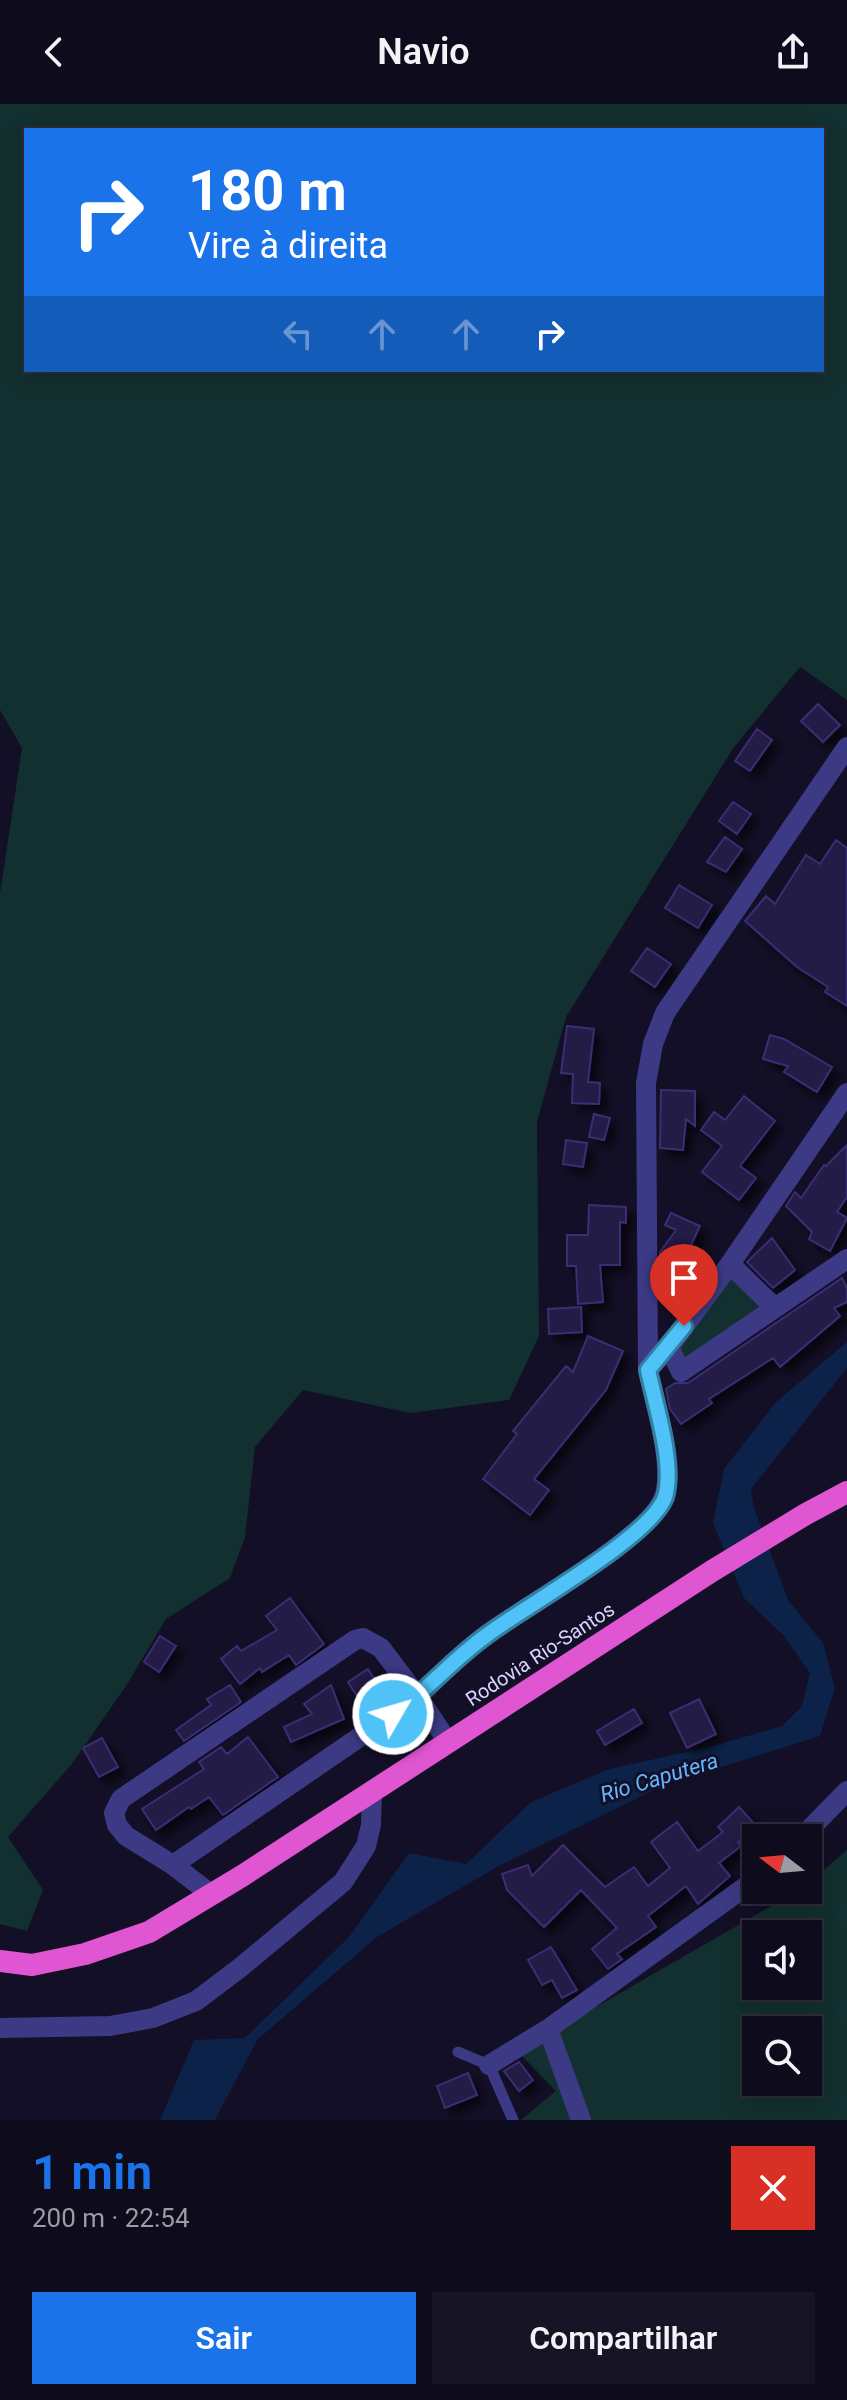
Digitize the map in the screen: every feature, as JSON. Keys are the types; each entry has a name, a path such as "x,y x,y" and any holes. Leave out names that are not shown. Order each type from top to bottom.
{"highway":[{"name":"Rodovia Rio-Santos","path":"0,1961 32,1965 85,1954 149,1932 212,1895 712,1571 847,1492"}],"street":[{"path":"173,1865 418,1697 448,1665 487,1634 611,1551 648,1521 664,1500 668,1481 665,1453 648,1370 646,1083 653,1044 665,1013 847,747"},
{"path":"648,1370 669,1347 730,1264 847,1093"},
{"path":"669,1347 681,1372 847,1259"},
{"path":"730,1264 775,1308"},
{"path":"212,1895 173,1865 126,1836 117,1825 114,1813 121,1799 355,1640 363,1638 381,1648 448,1742"},
{"path":"0,2028 110,2026 153,2018 196,2001 343,1882 366,1846 371,1825 372,1791"},
{"path":"815,1824 847,1791"},
{"path":"489,2065 548,2029 742,1889"},
{"path":"548,2029 581,2120"}],"lane":[{"path":"458,2052 489,2065 513,2120"}],"green space":[{"path":"0,104 847,104 847,700 800,667 734,747 566,1017 537,1122 539,1336 509,1400 410,1413 303,1390 255,1447 245,1537 230,1578 166,1619 126,1686 71,1765 8,1837 43,1890 27,1931 0,1924 0,893 22,748 0,710"},
{"path":"732,1270 768,1307 682,1366 673,1348"},
{"path":"847,1850 847,2120 521,2120 556,2091 518,2052 742,1923 742,2000 822,2000 822,1920 747,1920 775,1904 822,1904 822,1871"}],"water":[{"name":"Rio Caputera","path":"847,1342 847,1368 751,1489 754,1508 788,1600 823,1643 835,1688 820,1736 664,1785 497,1867 377,1937 257,2040 215,2120 160,2120 194,2040 245,2038 349,1937 409,1853 466,1864 531,1802 609,1769 710,1747 782,1726 802,1706 810,1673 784,1636 744,1598 713,1523 724,1469 776,1402"}],"building":[{"path":"818,704 840,725 823,742 801,721"},
{"path":"757,729 772,740 750,771 735,761"},
{"path":"733,802 751,814 737,834 719,821"},
{"path":"725,837 742,849 726,872 707,862"},
{"path":"836,840 847,848 847,1006 825,992 828,987 797,967 745,921 766,896 775,904 806,855 820,864"},
{"path":"679,885 712,905 698,928 665,908"},
{"path":"647,948 671,964 655,987 631,971"},
{"path":"567,1026 594,1029 588,1082 600,1083 599,1104 572,1103 573,1074 561,1073"},
{"path":"770,1035 784,1039 832,1067 817,1092 784,1072 788,1066 763,1059"},
{"path":"661,1090 695,1091 695,1126 686,1119 683,1150 660,1148"},
{"path":"744,1096 775,1121 740,1166 756,1178 739,1200 702,1172 722,1146 701,1130 714,1112 725,1120"},
{"path":"594,1114 610,1118 604,1140 589,1137"},
{"path":"566,1140 587,1143 583,1167 563,1164"},
{"path":"847,1145 847,1197 837,1212 847,1218 830,1251 809,1239 812,1232 786,1206 795,1192 801,1198 824,1165"},
{"path":"589,1205 626,1207 626,1223 620,1222 620,1265 600,1265 603,1302 578,1304 576,1266 567,1266 567,1235 588,1235"},
{"path":"671,1213 700,1226 690,1247 705,1258 685,1287 660,1269 660,1252 676,1230 665,1225"},
{"path":"772,1238 795,1270 773,1288 747,1262"},
{"path":"842,1278 847,1288 847,1302 834,1308 840,1316 780,1367 773,1358 709,1399 712,1403 681,1424 670,1409 666,1389 675,1383 688,1383"},
{"path":"581,1307 582,1332 549,1334 548,1309"},
{"path":"588,1336 623,1351 606,1390 534,1479 549,1490 530,1515 483,1479 517,1434 513,1431 566,1366 573,1372"},
{"path":"290,1598 324,1644 296,1665 289,1655 262,1672 260,1668 240,1684 221,1659 237,1646 241,1651 277,1630 266,1616"},
{"path":"160,1636 176,1646 159,1672 144,1662"},
{"path":"368,1669 389,1701 369,1715 348,1682"},
{"path":"230,1685 241,1702 184,1741 176,1730 211,1705 207,1699"},
{"path":"331,1685 344,1719 291,1742 284,1727 312,1714 304,1704"},
{"path":"699,1699 716,1734 687,1748 670,1713"},
{"path":"634,1709 642,1723 605,1745 597,1731"},
{"path":"248,1737 278,1777 223,1815 209,1797 156,1830 142,1809 204,1769 199,1762 221,1747 227,1754"},
{"path":"102,1738 118,1767 99,1777 83,1748"},
{"path":"739,1807 754,1824 742,1824 742,1838 738,1842 741,1846 719,1863 730,1876 698,1904 686,1886 648,1916 656,1927 617,1954 622,1959 608,1969 592,1949 617,1928 581,1890 544,1927 507,1890 502,1874 528,1865 532,1876 563,1845 605,1887 634,1867 648,1886 670,1868 651,1842 677,1822 698,1851 723,1832 718,1827"},
{"path":"551,1947 577,1990 562,1998 552,1980 542,1985 528,1960"},
{"path":"519,2062 533,2080 519,2091 504,2071"},
{"path":"468,2073 477,2095 445,2108 437,2086"}],"route":[{"path":"393,1714 418,1697 448,1665 487,1634 611,1551 648,1521 664,1500 668,1481 665,1453 648,1370 684,1326"}]}
